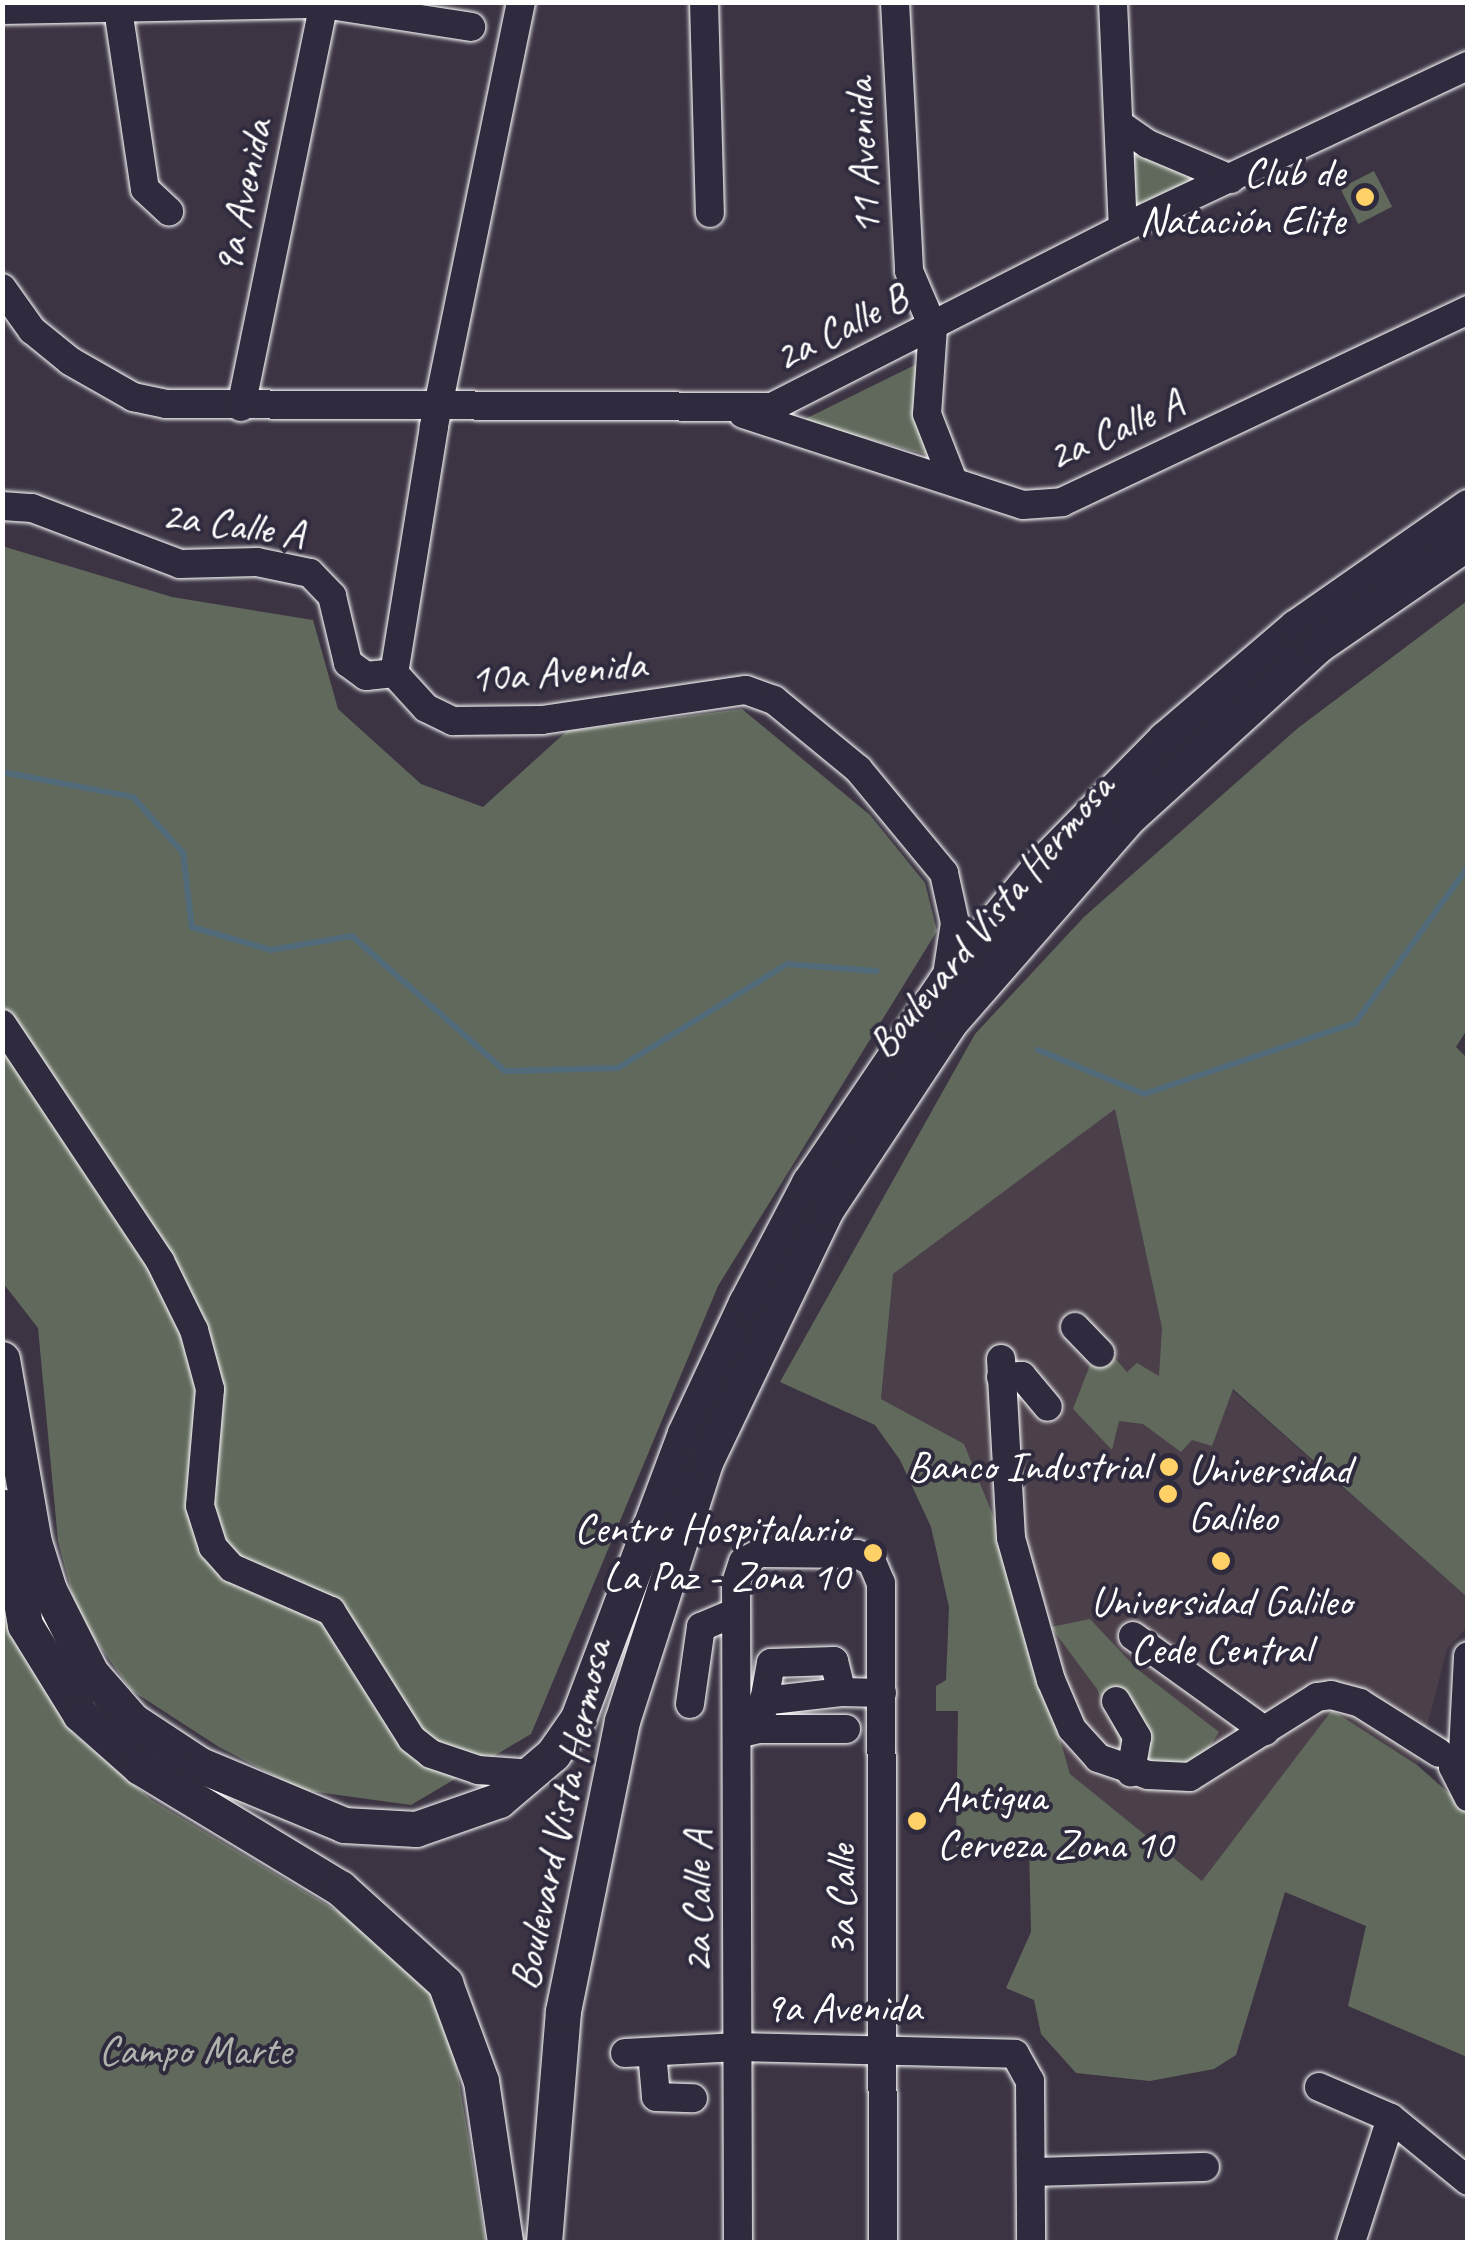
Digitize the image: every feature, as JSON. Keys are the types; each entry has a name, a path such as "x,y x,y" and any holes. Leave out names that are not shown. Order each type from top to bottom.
{"main road":[{"name":"Boulevard Vista Hermosa","path":"2,1359 34,1542 50,1590 90,1673 148,1732 200,1765 344,1825 437,1826 499,1800 534,1774 593,1692 685,1434 746,1304 810,1183 946,980 1043,864 1165,739 1310,616 1468,507"},
{"name":"Boulevard Vista Hermosa","path":"550,2152 581,1902 640,1654 724,1416 826,1208 950,1022 1130,816 1318,645 1468,542"},
{"path":"2,1484 25,1625 80,1714 140,1767 340,1888 445,1982 481,2081 505,2242"},
{"path":"544,2242 550,2152"},
{"path":"550,2152 563,2242"}],"street":[{"path":"394,673 438,408 521,2"},
{"path":"704,2 710,213"},
{"name":"11 Avenida","path":"896,2 909,271 933,327 927,414 952,478"},
{"path":"1113,2 1123,228"},
{"path":"2,10 324,3 471,27"},
{"name":"9a Avenida","path":"241,408 324,3"},
{"path":"118,9 145,189 168,210"},
{"name":"2a Calle B","path":"2,288 32,330 70,361 133,397 241,408 772,406 809,394 1123,228 1468,66"},
{"path":"1118,124 1148,144 1231,179"},
{"name":"2a Calle A","path":"723,407 952,478 1023,505 1062,502 1468,310"},
{"name":"2a Calle A","path":"2,506 32,508 180,564 257,562 310,572 332,596 348,664 366,676 394,673"},
{"name":"10a Avenida","path":"394,673 426,708 453,721 542,720 746,690 774,700 858,769 944,873 955,924 946,980"},
{"path":"2,1024 160,1261 194,1330 210,1389 200,1506 212,1547 232,1568 331,1611 406,1731 431,1754 478,1770 534,1774"},
{"path":"1075,1327 1100,1353"},
{"path":"1048,1407 1022,1376 1001,1368 1012,1538 1051,1680 1072,1729 1098,1758 1131,1772 1190,1777 1316,1697 1331,1695 1360,1703 1457,1752"},
{"name":"3a Calle","path":"739,1572 760,1553 857,1554 872,1562 881,1583 883,2242"},
{"name":"2a Calle A","path":"738,2242 738,2047 753,1721 736,1612 739,1572"},
{"path":"690,1704 701,1627 736,1612"},
{"path":"1133,1636 1265,1731"},
{"path":"1468,1656 1453,1776 1468,1796"},
{"path":"753,1721 842,1692 882,1694"},
{"path":"1116,1701 1137,1737 1131,1772"},
{"path":"753,1721 846,1729"},
{"name":"9a Avenida","path":"693,2098 656,2097 639,2053 738,2047 1001,2050 1015,2054 1030,2081 1032,2172"},
{"path":"1320,2087 1391,2118 1467,2180"},
{"path":"1351,2242 1391,2118"},
{"path":"1032,2242 1032,2172 1206,2167"}],"shaded area":[{"name":"Universidad Galileo","path":"1115,1108 1162,1328 1467,1597 1467,1627 1447,1649 1417,1765 1332,1710 1203,1882 1070,1774 1005,1545 881,1400 893,1274"}],"green space":[{"path":"1130,146 1197,178 1135,206"},
{"name":"Club de Natación Elite","path":"1374,171 1392,207 1358,224 1340,188"},
{"path":"921,362 928,455 801,421"},
{"path":"2,546 172,597 313,620 338,709 421,784 483,807 567,731 742,709 870,815 925,883 937,931 718,1286 531,1734 411,1805 302,1790 219,1747 131,1690 78,1616 58,1541 38,1328 3,1283"},
{"path":"1467,601 1468,1028 1456,1047 1468,1059 1467,1597 1233,1389 1212,1446 1192,1440 1181,1452 1143,1424 1119,1421 1112,1450 1073,1409 1093,1357 1106,1348 1127,1372 1137,1363 1159,1376 1162,1328 1115,1109 893,1274 881,1399 964,1444 1005,1545 1070,1774 1202,1881 1332,1710 1417,1765 1468,1810 1467,2057 1348,2006 1366,1926 1285,1892 1236,2055 1214,2069 1150,2081 1076,2073 1041,2034 1034,2000 1006,1988 1031,1932 1029,1845 956,1847 958,1711 936,1711 936,1686 946,1680 949,1607 931,1527 900,1460 875,1425 780,1382 975,1034 1084,917 1298,728"},
{"name":"Campo Marte","path":"2,1567 26,1660 73,1733 152,1800 386,1940 427,1984 453,2045 486,2242 3,2242"},
{"path":"1090,1619 1137,1669 1219,1732 1194,1772 1174,1775 1122,1748 1097,1689 1051,1627"}],"waterway":[{"path":"2,772 133,797 183,853 192,927 271,950 352,936 505,1071 618,1068 787,964 877,971"},
{"path":"1038,1050 1144,1094 1355,1023 1468,867"}],"place":[{"name":"Club de Natación Elite","path":"1365,197"},
{"name":"Banco Industrial","path":"1169,1467"},
{"name":"Universidad Galileo","path":"1168,1494"},
{"name":"Centro Hospitalario La Paz - Zona 10","path":"873,1553"},
{"name":"Universidad Galileo Cede Central","path":"1221,1561"},
{"name":"Antigua Cerveza Zona 10","path":"917,1821"}]}
